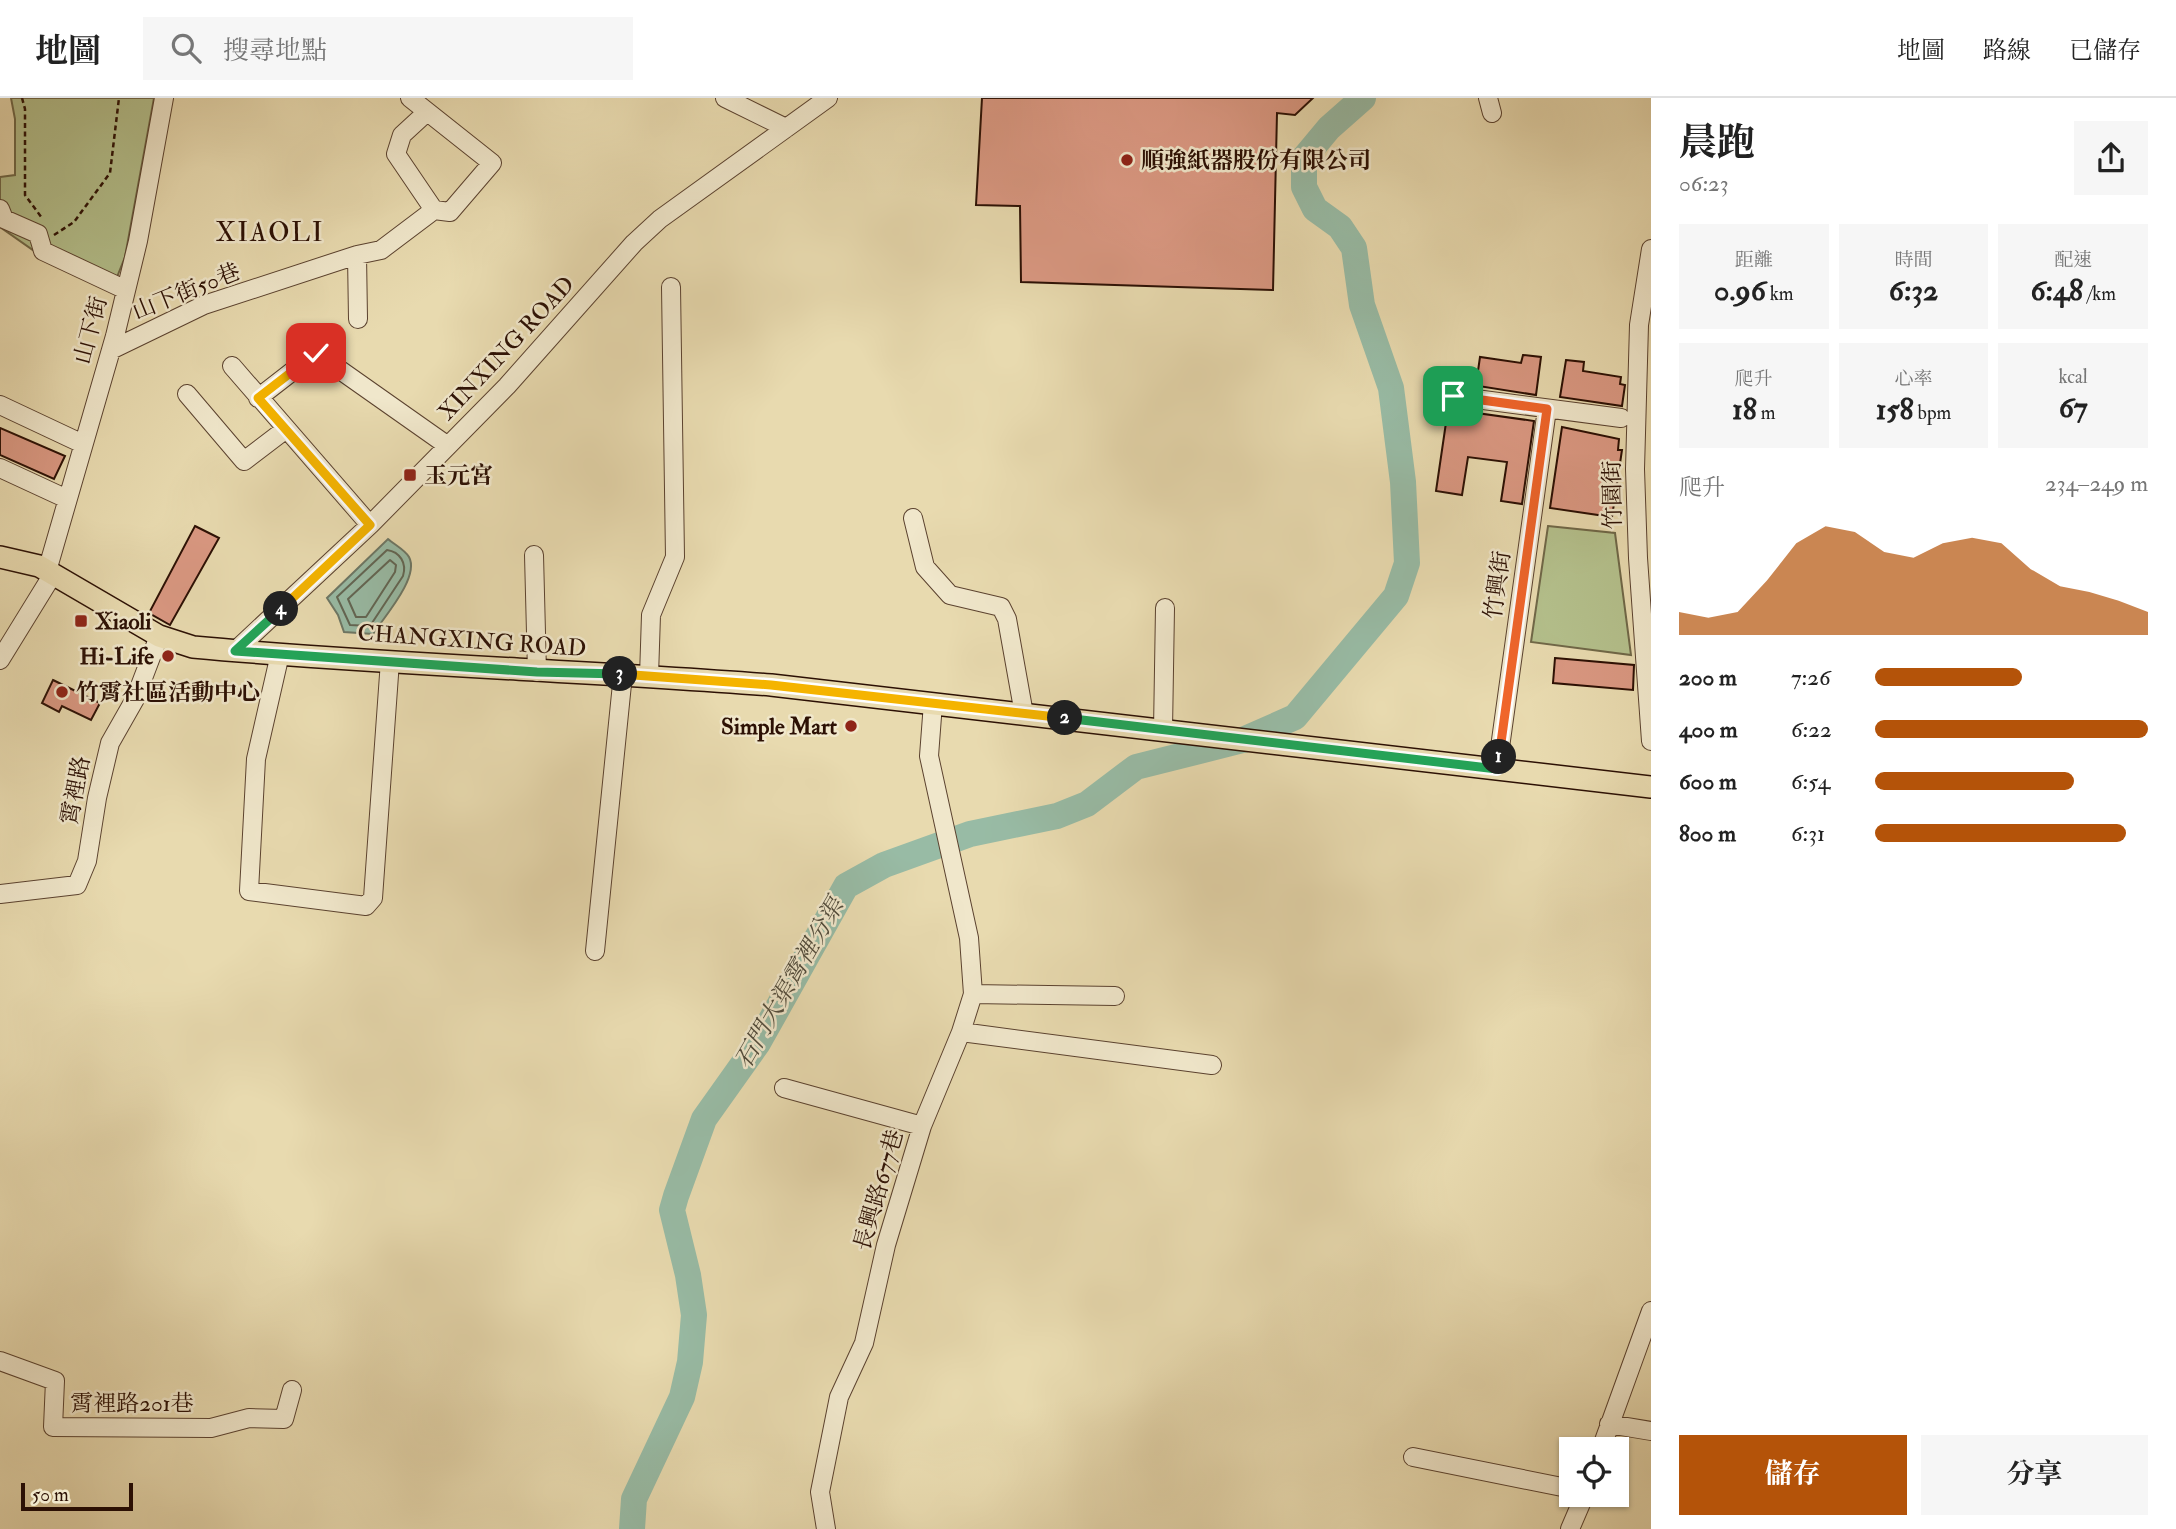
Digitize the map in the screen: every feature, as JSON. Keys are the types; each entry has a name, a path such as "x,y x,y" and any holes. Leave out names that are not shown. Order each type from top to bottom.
{"main road":[{"name":"CHANGXING ROAD","path":"0,557 39,566 159,636 193,647 537,672 623,674 771,685 1497,769"},
{"path":"1497,769 1651,787"}],"street":[{"name":"山下街","path":"0,660 50,572 67,499 126,290 164,98"},
{"path":"410,98 427,112 402,135 396,154 434,210"},
{"path":"724,98 786,128"},
{"name":"XINXING ROAD","path":"235,651 370,525 448,446 515,377 634,243 660,219 828,98"},
{"name":"山下街50巷","path":"111,350 204,305 357,255 381,250 434,210 450,212 492,163 427,112"},
{"path":"0,209 4,219 38,234 43,251 126,290"},
{"name":"竹園街","path":"1651,249 1639,325 1635,469 1637,558 1651,741"},
{"path":"357,255 358,319"},
{"path":"649,676 651,615 675,557 671,287"},
{"path":"258,398 316,353 448,446"},
{"path":"232,366 370,525"},
{"path":"187,394 244,461 286,429"},
{"path":"1453,396 1622,418"},
{"path":"0,405 83,444"},
{"name":"竹興街","path":"1497,769 1547,409"},
{"path":"0,468 67,499"},
{"path":"913,518 925,568 950,595 1001,607 1007,619 1024,714"},
{"path":"534,555 537,672"},
{"path":"1163,730 1165,608"},
{"name":"霄裡路","path":"0,894 77,885 87,861 97,797 110,743 135,699 159,636"},
{"path":"279,654 256,759 249,891 366,906 373,898 390,661"},
{"path":"595,951 623,674"},
{"name":"長興路677巷","path":"826,1529 820,1492 839,1397 864,1343 886,1245 922,1126 961,1031 973,994 969,938 940,816 929,756 933,703"},
{"path":"973,994 1115,996"},
{"path":"961,1031 1212,1065"},
{"path":"784,1088 922,1126"},
{"path":"1605,1437 1651,1311"},
{"name":"霄裡路201巷","path":"2,1364 55,1381 53,1427 211,1428 248,1418 284,1419 292,1390"},
{"path":"1609,1424 1651,1432"},
{"path":"1413,1457 1559,1486"},
{"path":"1570,1529 1579,1507"}],"path":[{"path":"22,98 25,109 25,195 54,235 74,222 110,173 119,98"}],"shaded area":[{"path":"11,98 154,98 125,257 113,287 40,255 0,227 0,177 15,175 15,119"},
{"path":"1548,526 1615,533 1631,655 1531,642"}],"water":[{"path":"388,539 409,557 410,575 405,586 373,634 344,632 338,615 327,598"}],"building":[{"name":"順強紙器股份有限公司","path":"982,98 1313,98 1295,115 1277,113 1273,290 1021,282 1020,206 976,205"},
{"path":"1523,355 1541,357 1536,395 1472,385 1480,357 1521,363"},
{"path":"1566,360 1584,362 1583,371 1621,377 1620,384 1625,385 1622,406 1560,397"},
{"path":"1448,409 1534,421 1522,504 1501,501 1507,462 1468,457 1462,495 1436,491"},
{"path":"1562,427 1619,439 1618,450 1622,450 1612,517 1550,508"},
{"path":"0,428 65,456 54,479 0,455"},
{"path":"195,526 219,538 170,625 149,613"},
{"path":"1555,658 1634,665 1633,690 1553,683"},
{"name":"竹霄社區活動中心","path":"53,680 100,703 91,720 62,706 59,712 42,703"}],"waterway":[{"name":"石門大渠霄裡分渠","path":"632,1529 634,1499 682,1397 690,1362 694,1315 688,1275 672,1210 676,1196 704,1119 758,1043 846,886 884,865 970,834 1057,816 1087,804 1136,767 1243,740 1295,717 1396,596 1407,563 1403,482 1391,388 1362,305 1354,248 1340,227 1315,209 1304,187 1304,158 1329,128 1363,98"}],"place":[{"name":"順強紙器股份有限公司","path":"1127,160"},
{"name":"玉元宮","path":"410,475"},
{"name":"Xiaoli","path":"81,621"},
{"name":"Hi-Life","path":"168,656"},
{"name":"竹霄社區活動中心","path":"62,692"},
{"name":"Simple Mart","path":"851,726"}],"district":[{"name":"XIAOLI","path":"270,232"}],"route":[{"path":"316,353 258,398 370,525 235,651 771,685 1497,769 1547,409 1453,396"}]}
